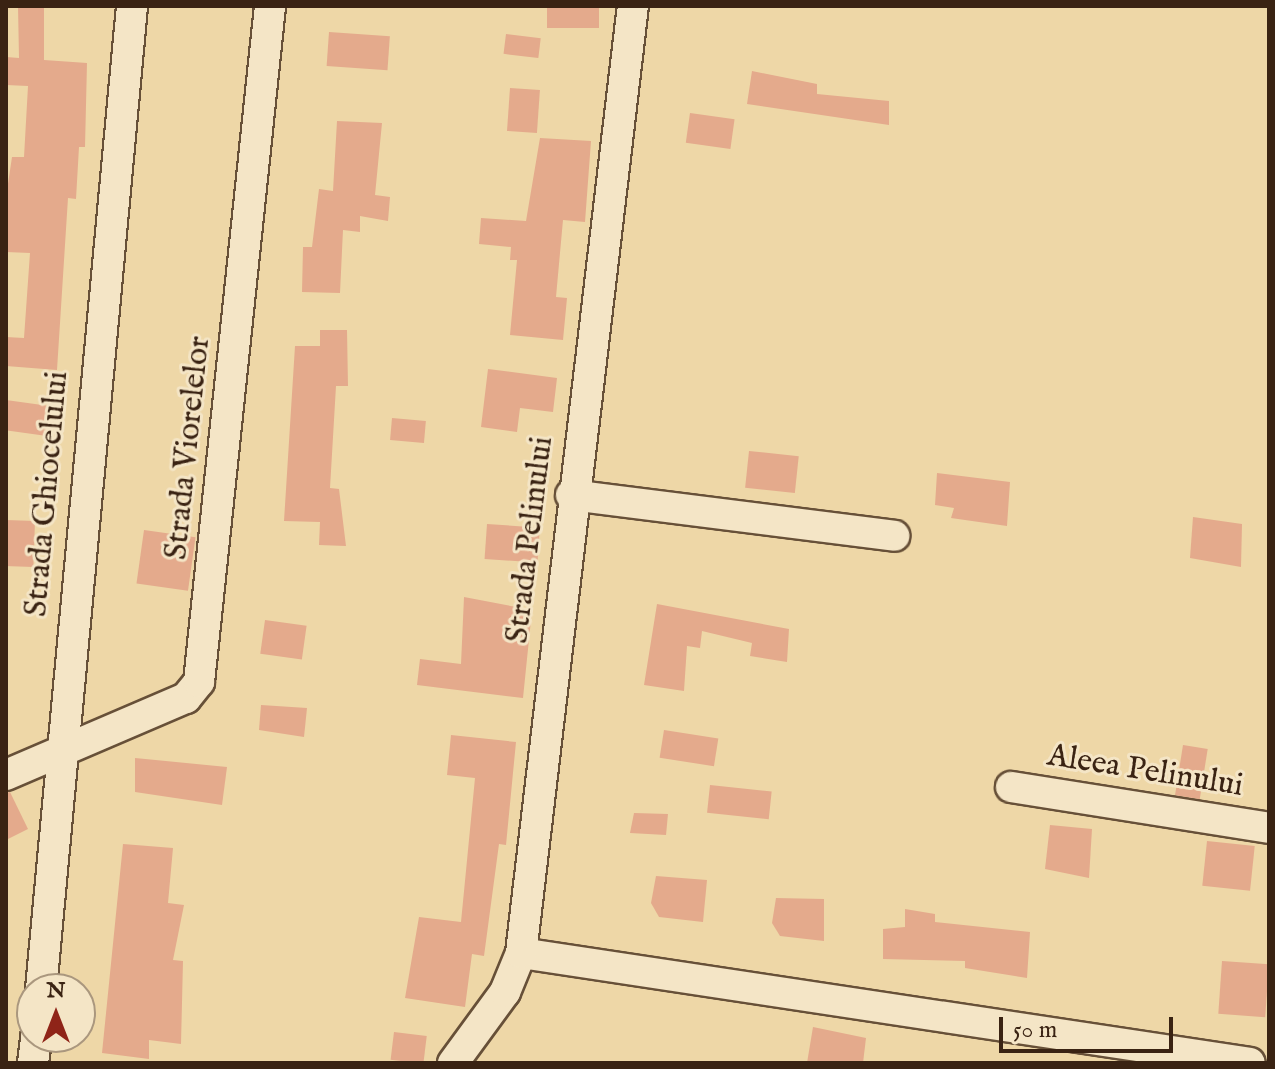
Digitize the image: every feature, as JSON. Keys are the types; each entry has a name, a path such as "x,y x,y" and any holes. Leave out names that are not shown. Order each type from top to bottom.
{"street":[{"name":"Strada Ghiocelului","path":"42,973 60,752 132,6"},
{"name":"Strada Viorelelor","path":"6,775 186,698 199,682 270,6"},
{"name":"Strada Pelinului","path":"453,1063 505,992 521,953 571,495 633,6"},
{"path":"571,495 894,536"},
{"name":"Aleea Pelinului","path":"1011,787 1269,828"},
{"path":"521,953 1250,1063"},
{"path":"1263,1063 1269,1063"}],"building":[{"path":"18,6 44,6 44,60 87,63 85,147 79,147 76,199 68,198 57,370 6,366 6,337 24,338 30,253 6,252 6,197 12,157 24,157 28,86 6,85 6,57 19,58"},
{"path":"547,6 599,6 599,28 547,28"},
{"path":"329,32 390,36 387,70 327,66"},
{"path":"506,34 541,38 538,58 504,54"},
{"path":"752,71 817,84 817,94 889,101 889,125 747,104"},
{"path":"510,88 540,90 537,133 507,131"},
{"path":"690,113 735,119 730,149 686,143"},
{"path":"337,121 382,123 375,195 390,197 388,221 360,216 360,232 343,230 340,293 302,292 303,247 312,247 319,189 333,191"},
{"path":"540,138 591,141 585,222 563,220 556,297 567,298 563,340 510,335 517,260 510,260 511,247 479,244 481,218 526,221"},
{"path":"320,330 347,330 348,386 336,386 330,488 339,489 346,546 319,545 320,522 284,521 295,346 320,346"},
{"path":"488,369 557,378 553,412 520,408 517,432 481,427"},
{"path":"6,400 57,407 52,437 6,430"},
{"path":"392,418 426,421 424,443 390,440"},
{"path":"749,451 799,456 795,493 745,488"},
{"path":"937,473 1010,482 1007,526 951,518 954,508 935,505"},
{"path":"1193,517 1242,524 1241,567 1190,558"},
{"path":"6,520 35,521 33,567 6,566"},
{"path":"487,524 540,528 537,563 485,559"},
{"path":"144,530 195,537 188,591 136,583"},
{"path":"464,597 532,610 523,698 417,685 420,659 461,664"},
{"path":"657,604 789,629 787,662 750,656 752,643 702,631 700,648 687,646 684,691 644,685"},
{"path":"265,620 307,626 302,660 260,654"},
{"path":"261,705 307,708 304,737 259,730"},
{"path":"664,730 718,739 714,766 660,758"},
{"path":"451,735 516,742 506,845 499,844 484,956 472,954 465,1007 405,998 419,917 461,922 475,778 447,775"},
{"path":"1183,745 1208,749 1200,799 1175,795"},
{"path":"135,758 227,767 222,805 135,792"},
{"path":"710,785 772,791 769,819 707,813"},
{"path":"10,792 28,829 6,840 6,793"},
{"path":"634,813 668,814 666,835 630,833"},
{"path":"1050,825 1092,829 1089,878 1045,869"},
{"path":"1207,841 1255,846 1250,891 1202,886"},
{"path":"123,844 173,848 168,903 184,905 173,960 183,961 181,1044 149,1040 149,1059 102,1053"},
{"path":"656,876 707,880 703,922 659,917 651,903"},
{"path":"776,898 824,899 824,941 780,936 772,923"},
{"path":"905,909 935,914 935,922 1030,932 1027,978 965,968 965,961 883,959 883,929 905,927"},
{"path":"1222,961 1269,964 1265,1017 1218,1014"},
{"path":"813,1027 866,1038 863,1063 807,1063"},
{"path":"394,1032 427,1036 423,1063 391,1060"}]}
